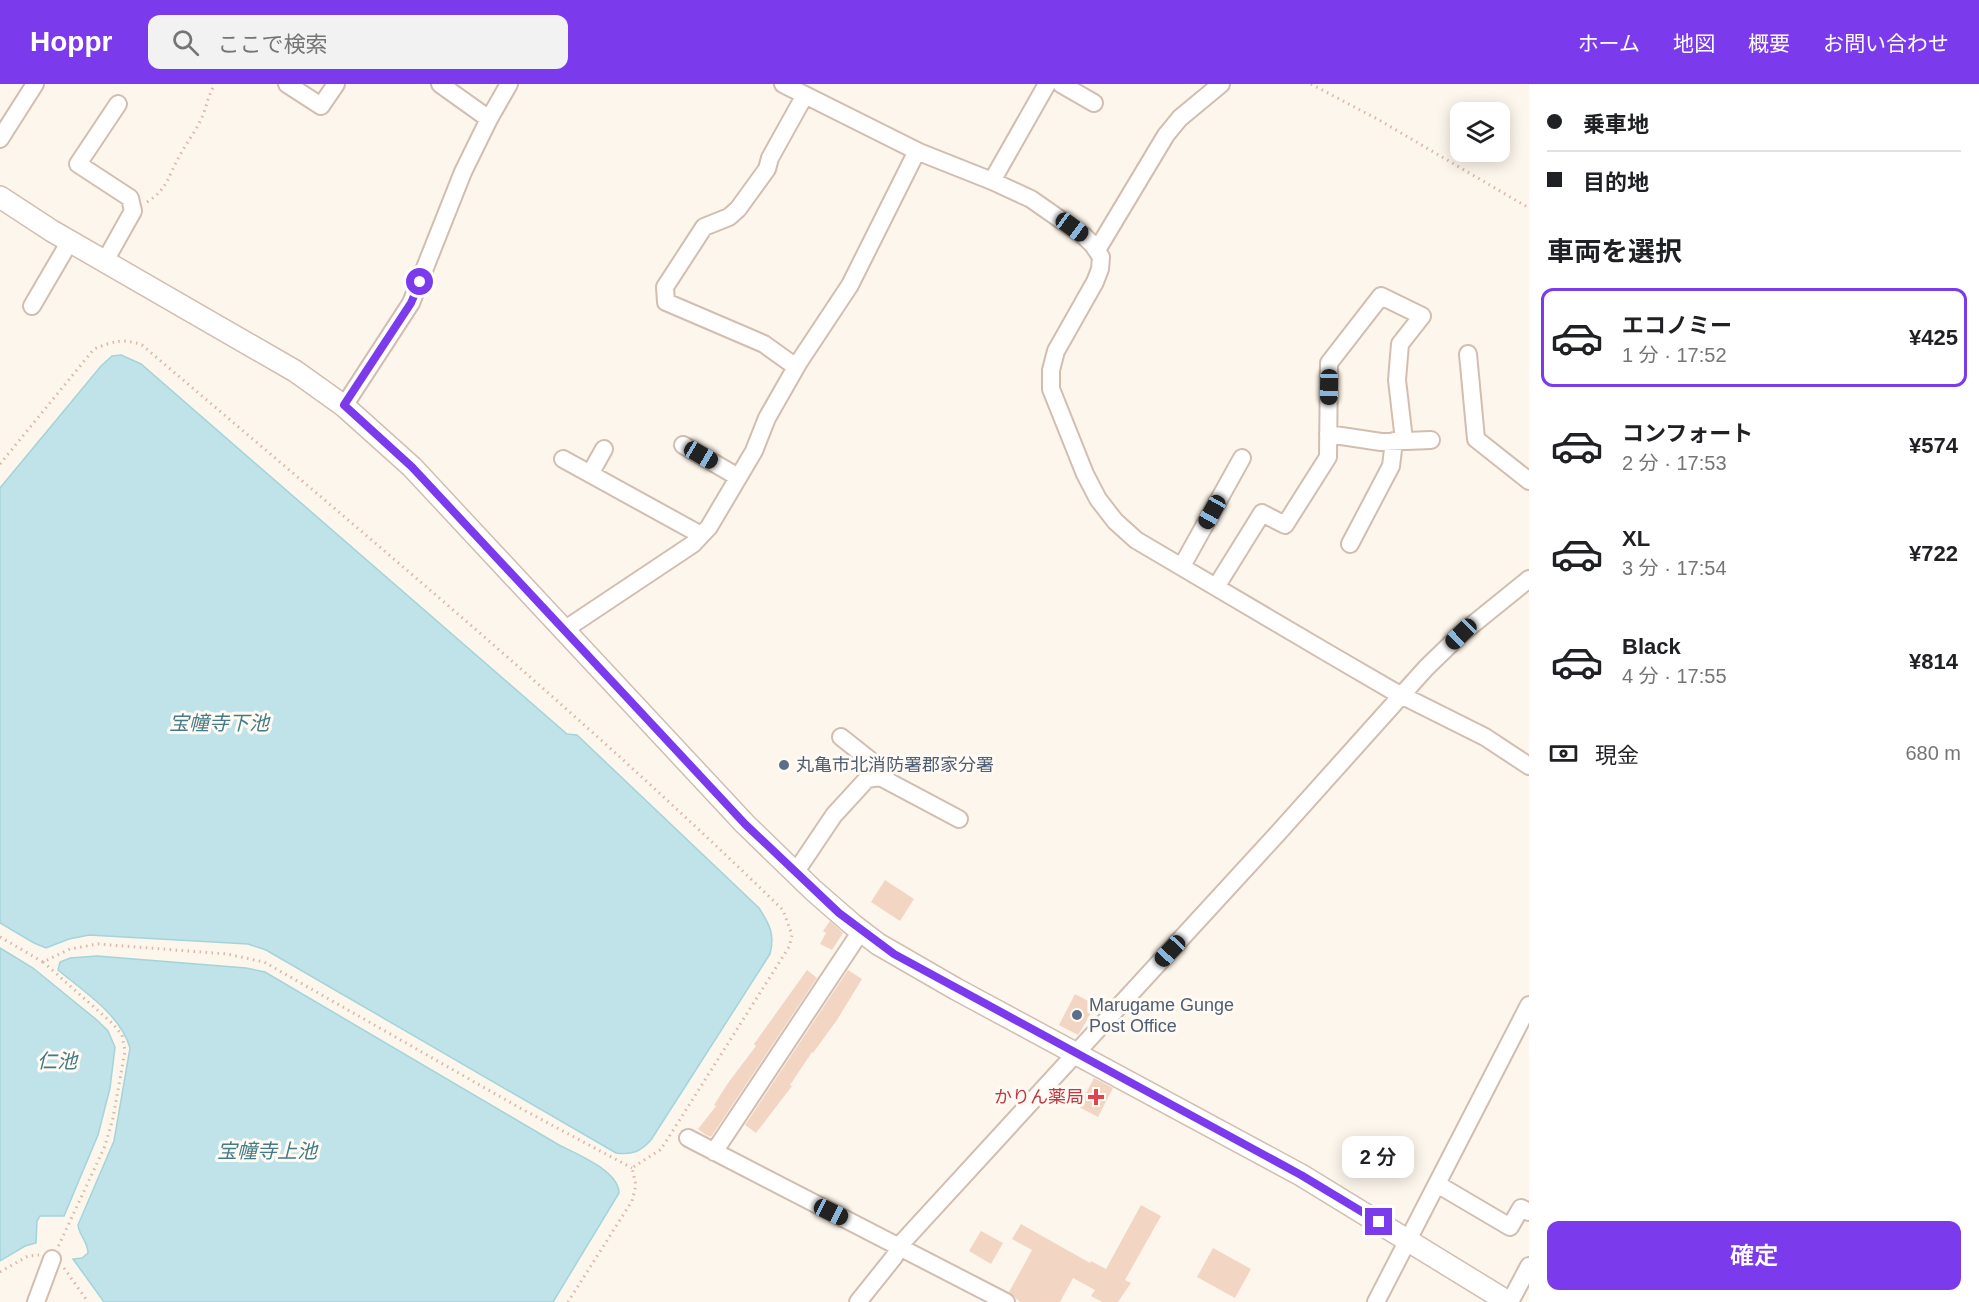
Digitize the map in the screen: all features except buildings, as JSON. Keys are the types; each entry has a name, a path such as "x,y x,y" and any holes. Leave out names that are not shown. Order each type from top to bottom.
{"street":[{"path":"0,139 34,84"},
{"path":"287,84 321,106 336,84"},
{"path":"440,84 489,119"},
{"path":"344,405 411,303 463,172 509,84"},
{"path":"992,180 1047,84"},
{"path":"1061,84 1094,103"},
{"path":"1097,250 1166,135 1180,118 1221,84"},
{"path":"796,367 764,344 666,302 665,287 704,226 729,216 738,209 767,169 793,88 917,151 992,180 1031,199 1084,236 1097,250 1101,257 1098,275 1056,351 1051,370 1051,389 1085,474 1098,499 1114,521 1130,534 1216,587 1402,695 1485,737 1529,766"},
{"path":"105,261 133,211 129,198 78,164 117,104"},
{"path":"564,630 693,544 710,527 754,451 767,418 796,367 850,285 917,151"},
{"path":"0,197 70,241 295,372 344,405 412,467 745,824 795,873 861,931 910,964 1301,1175 1509,1302 1529,1266"},
{"path":"32,306 70,241"},
{"path":"1216,587 1262,513 1285,525 1328,457 1329,363 1381,296 1422,316 1400,344 1397,380 1399,440 1391,466 1350,544"},
{"path":"1468,354 1476,439 1529,481"},
{"path":"1328,434 1381,442 1431,440"},
{"path":"683,445 738,477"},
{"path":"590,474 604,449"},
{"path":"1182,566 1242,458"},
{"path":"563,459 701,535"},
{"path":"858,1302 894,1257 899,1246 1426,668 1461,634 1529,579"},
{"path":"841,737 870,760 873,778"},
{"path":"795,873 834,815 867,779 880,777 959,819"},
{"path":"714,1152 861,931"},
{"path":"1376,1302 1529,1005"},
{"path":"688,1138 1006,1302"},
{"path":"1437,1184 1510,1227 1521,1208 1529,1212"},
{"path":"36,1302 52,1259"}],"path":[{"path":"133,211 155,198 167,184 178,158 203,115 206,102 215,84"},
{"path":"1311,84 1379,120 1529,208"},
{"path":"0,464 94,349 112,341 129,340 142,345 607,744 783,910 792,935 789,947 665,1143 660,1150 632,1168"},
{"path":"0,937 44,962 112,1023 122,1035 125,1051 113,1118 105,1146 52,1259"},
{"path":"44,962 70,949 98,944 227,954 264,962 520,1108 632,1168 636,1185 632,1201 568,1302"}],"water":[{"name":"宝幢寺下池","path":"121,355 141,364 567,734 577,735 759,908 770,930 772,941 770,954 651,1140 639,1150 627,1154 616,1153 266,950 248,944 89,935 69,939 46,948 0,923 0,488 101,366 112,356"},
{"name":"仁池","path":"0,948 33,968 98,1021 108,1031 115,1047 110,1088 98,1135 64,1216 40,1216 37,1221 36,1243 25,1246 0,1261"},
{"name":"宝幢寺上池","path":"97,956 246,968 265,972 559,1145 596,1164 612,1177 619,1193 553,1302 104,1302 73,1259 82,1258 88,1253 78,1225 114,1141 130,1048 110,1014 58,970 60,962 70,958"}],"place":[{"name":"丸亀市北消防署郡家分署","path":"784,765"},
{"name":"Marugame Gunge Post Office","path":"1077,1015"},
{"name":"かりん薬局","path":"1096,1097"}],"route":[{"path":"420,282 411,303 344,405 412,467 745,824 813,890 878,944 910,964 1301,1175 1379,1222"}]}
